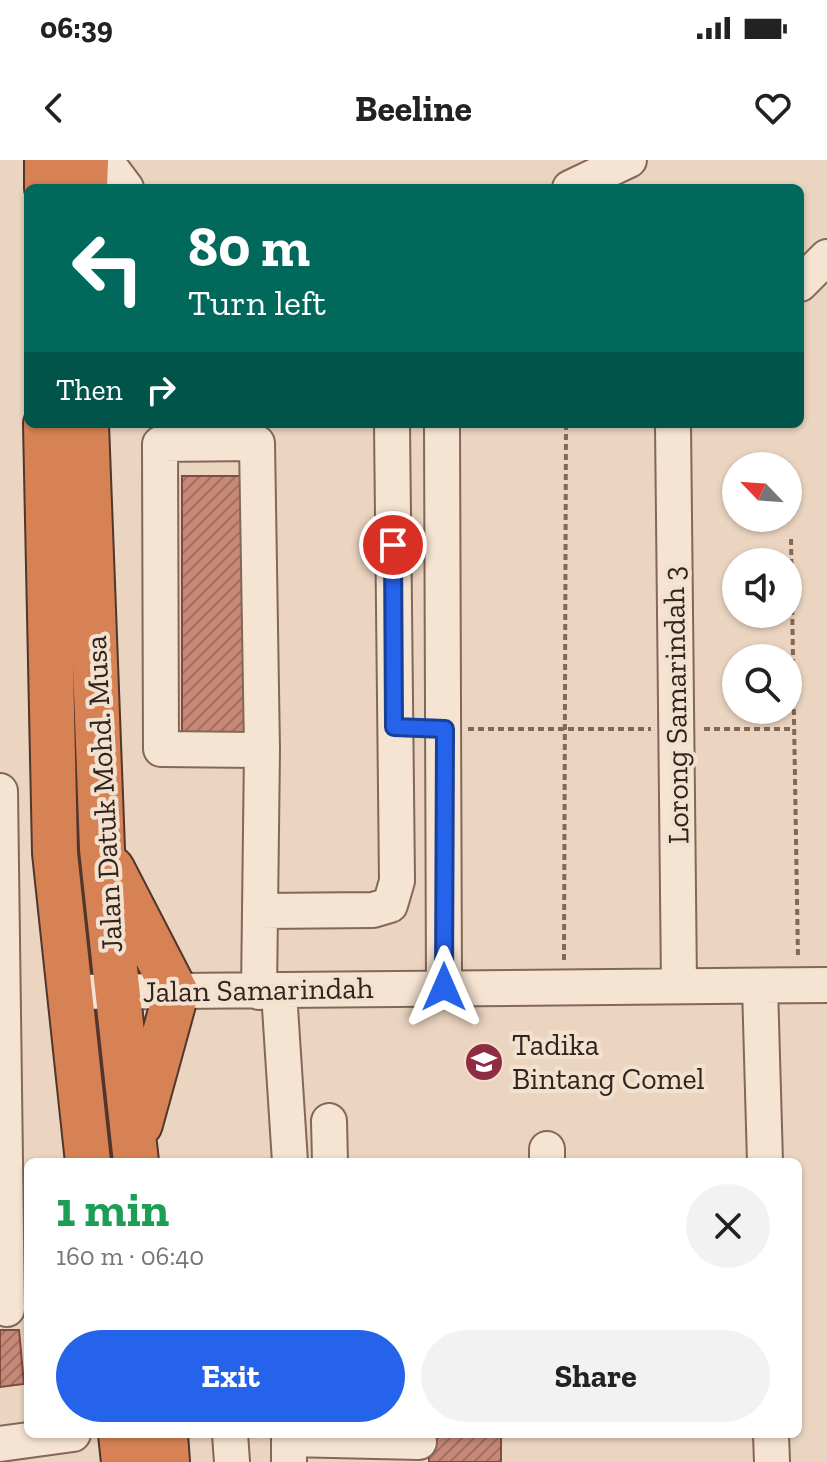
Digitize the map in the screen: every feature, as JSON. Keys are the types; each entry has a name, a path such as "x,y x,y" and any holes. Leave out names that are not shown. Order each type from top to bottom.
{"highway":[{"path":"47,160 47,184"},
{"path":"85,184 86,160"},
{"name":"Jalan Datuk Mohd. Musa","path":"46,428 55,853 88,1158"},
{"name":"Jalan Datuk Mohd. Musa","path":"86,428 102,849 135,1154"},
{"path":"102,849 176,993 135,1154"},
{"path":"121,1438 124,1462"},
{"path":"165,1438 167,1462"}],"street":[{"path":"105,160 123,184"},
{"path":"578,184 629,160"},
{"path":"804,280 827,257"},
{"path":"260,911 373,910 390,905 397,881 392,428"},
{"path":"442,428 444,987"},
{"name":"Lorong Samarindah 3","path":"673,428 679,985"},
{"path":"262,750 161,749 160,444 257,443 262,750 260,911 290,1158"},
{"path":"394,727 445,729"},
{"path":"0,791 4,1247 12,1310"},
{"name":"Jalan Samarindah","path":"72,992 812,985"},
{"path":"760,986 765,1158"},
{"path":"329,1121 330,1158"},
{"path":"0,1444 44,1438"},
{"path":"230,1438 232,1462"},
{"path":"771,1438 772,1462"},
{"path":"289,1445 419,1446"}],"path":[{"path":"563,986 566,428"},
{"path":"791,539 794,729 812,985"},
{"path":"445,729 794,729"}],"building":[{"path":"182,476 247,476 247,736 182,736"},
{"path":"0,1330 19,1330 24,1384 0,1387"},
{"path":"429,1438 501,1438 501,1462 429,1462"}],"place":[{"name":"Tadika Bintang Comel","path":"484,1062"}],"route":[{"path":"393,545 394,727 445,729 444,987"}]}
